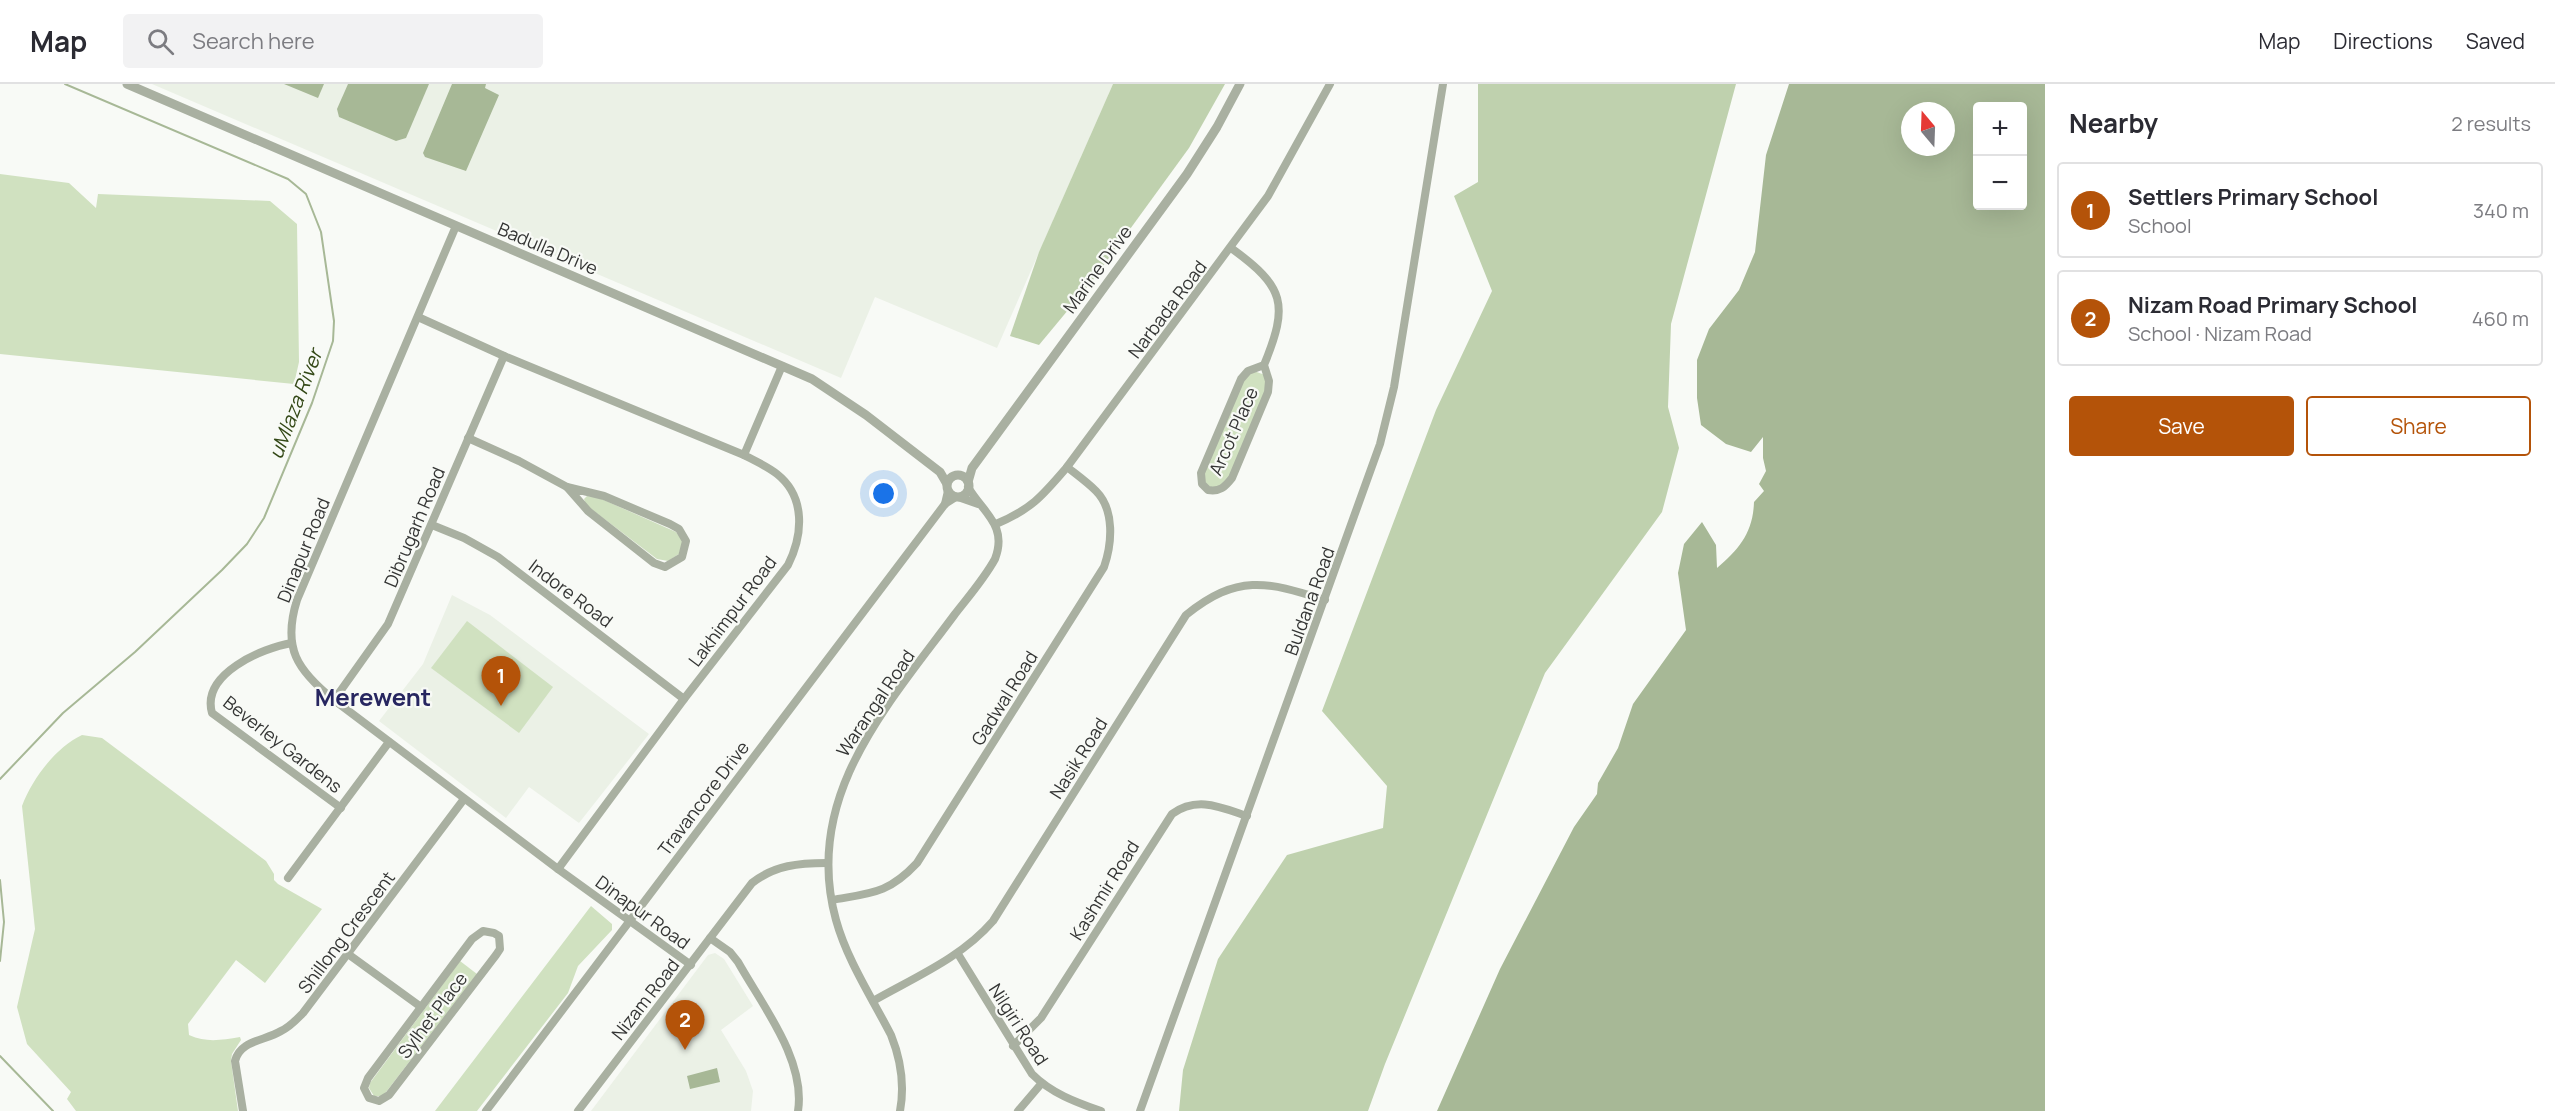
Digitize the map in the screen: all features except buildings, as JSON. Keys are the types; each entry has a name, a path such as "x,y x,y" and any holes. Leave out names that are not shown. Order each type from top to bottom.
{"street":[{"name":"Badulla Drive","path":"127,84 782,366 833,392 940,472 952,492"},
{"name":"Marine Drive","path":"968,484 972,468 1188,174 1218,127 1240,84"},
{"name":"Narbada Road","path":"996,524 1026,510 1038,501 1067,466 1268,196 1330,84"},
{"name":"Buldana Road","path":"1140,1111 1380,444 1394,387 1443,84"},
{"name":"Dinapur Road","path":"456,226 297,600 291,617 295,657 311,682 334,700 558,869 691,965"},
{"name":"Arcot Place","path":"1231,248 1266,276 1279,308 1278,326 1264,365 1269,381 1268,392 1232,477 1224,487 1216,491 1208,490 1202,484 1201,473 1241,379 1248,371 1264,365"},
{"name":"Lakhimpur Road","path":"418,317 504,356 744,455 778,475 794,495 800,524 798,539 788,565 684,699 558,869"},
{"name":"Dibrugarh Road","path":"334,700 388,624 504,356"},
{"path":"744,455 782,366"},
{"path":"468,438 519,461 567,487 604,496 679,529 686,541 682,557 665,567 654,563 588,511 567,487"},
{"name":"Gadwal Road","path":"832,900 887,889 903,879 917,863 1104,567 1111,538 1107,511 1098,493 1067,466"},
{"name":"Marine Drive","path":"952,492 957,476 972,468"},
{"name":"Badulla Drive","path":"940,472 957,476 968,484"},
{"path":"968,484 978,504 996,524"},
{"path":"952,492 967,492 968,484"},
{"path":"952,492 978,504"},
{"name":"Travancore Drive","path":"486,1111 952,492"},
{"name":"Warangal Road","path":"900,1111 903,1085 901,1068 891,1035 842,937 832,900 827,863 834,812 856,755 887,705 988,570 999,548 1000,538 996,524"},
{"name":"Indore Road","path":"432,525 464,538 498,556 684,699"},
{"name":"Nasik Road","path":"873,1001 958,954 972,943 996,916 1186,615 1217,593 1252,584 1276,585 1325,600"},
{"name":"Beverley Gardens","path":"292,643 261,650 231,671 214,688 210,702 212,713 341,808"},
{"path":"288,878 389,742"},
{"name":"Shillong Crescent","path":"243,1111 236,1061 242,1048 292,1025 464,799"},
{"name":"Kashmir Road","path":"1013,1046 1041,1018 1172,813 1181,807 1201,802 1247,816"},
{"name":"Nizam Road","path":"578,1111 752,883 765,873 792,865 827,863"},
{"name":"Sylhet Place","path":"483,931 499,936 500,949 496,955 389,1095 379,1101 369,1098 364,1088 366,1082 421,1007 472,939 483,931"},
{"path":"710,938 730,952 738,962 786,1046 798,1079 798,1111"},
{"name":"Sylhet Place","path":"348,954 421,1007"},
{"name":"Nilgiri Road","path":"958,954 1013,1046 1041,1084 1066,1098 1101,1111"},
{"path":"1018,1111 1041,1084"}],"shaded area":[{"path":"152,84 1113,84 997,348 875,297 841,378"},
{"path":"284,84 324,84 318,98"},
{"path":"348,84 429,84 406,138 396,141 339,117 337,109"},
{"path":"452,84 486,84 485,88 499,95 466,171 425,157 423,153"},
{"path":"1113,84 1225,84 1189,148 1093,280 1039,345 1010,336 1039,252"},
{"path":"1478,84 1736,84 1671,324 1668,407 1679,448 1662,512 1545,673 1385,1064 1368,1111 1179,1111 1183,1070 1218,959 1287,855 1383,828 1387,786 1322,711 1436,410 1492,291 1454,196 1478,182"},
{"path":"1789,84 2045,84 2045,1111 1437,1111 1500,969 1574,827 1597,794 1598,783 1618,748 1633,704 1686,630 1678,573 1684,544 1702,522 1716,545 1717,568 1743,540 1751,523 1754,502 1764,491 1759,484 1766,471 1763,458 1763,437 1751,452 1726,444 1701,425 1697,398 1697,360 1709,329 1739,290 1755,252 1766,155"},
{"path":"0,174 69,183 96,208 98,194 270,201 297,224 299,362 294,384 0,354"},
{"path":"1254,371 1265,375 1267,387 1232,473 1219,488 1210,487 1206,484 1203,475 1245,377"},
{"path":"587,496 597,497 676,532 683,541 679,554 668,561 657,559 586,505 584,499"},
{"path":"452,595 490,615 649,734 579,823 529,787 506,818 379,721 423,664"},
{"path":"467,621 553,687 519,733 431,668"},
{"path":"82,735 102,738 266,861 278,884 322,909 265,983 236,960 188,1024 189,1035 202,1039 220,1040 240,1037 241,1040 232,1054 231,1061 238,1111 76,1111 67,1099 71,1092 27,1044 17,1007 35,929 22,806 32,785 46,765 63,747"},
{"path":"591,906 612,924 612,930 578,966 568,993 477,1111 435,1111"},
{"path":"715,953 724,959 753,1006 721,1030 746,1071 753,1091 751,1111 591,1111 708,955"},
{"path":"460,961 477,974 383,1096 374,1096 369,1088 370,1083"},
{"path":"717,1068 720,1082 690,1089 687,1076"}],"waterway":[{"name":"uMlaza River","path":"0,779 63,713 135,652 247,544 264,518 312,403 333,341 334,321 321,232 306,194 288,179 65,84"},
{"name":"uMlaza River","path":"0,880 4,922 0,961"},
{"name":"uMlaza River","path":"0,1056 53,1111"}],"place":[{"name":"Settlers Primary School","path":"501,706"},
{"name":"Nizam Road Primary School","path":"685,1050"}],"district":[{"name":"Merewent","path":"373,696"}]}
